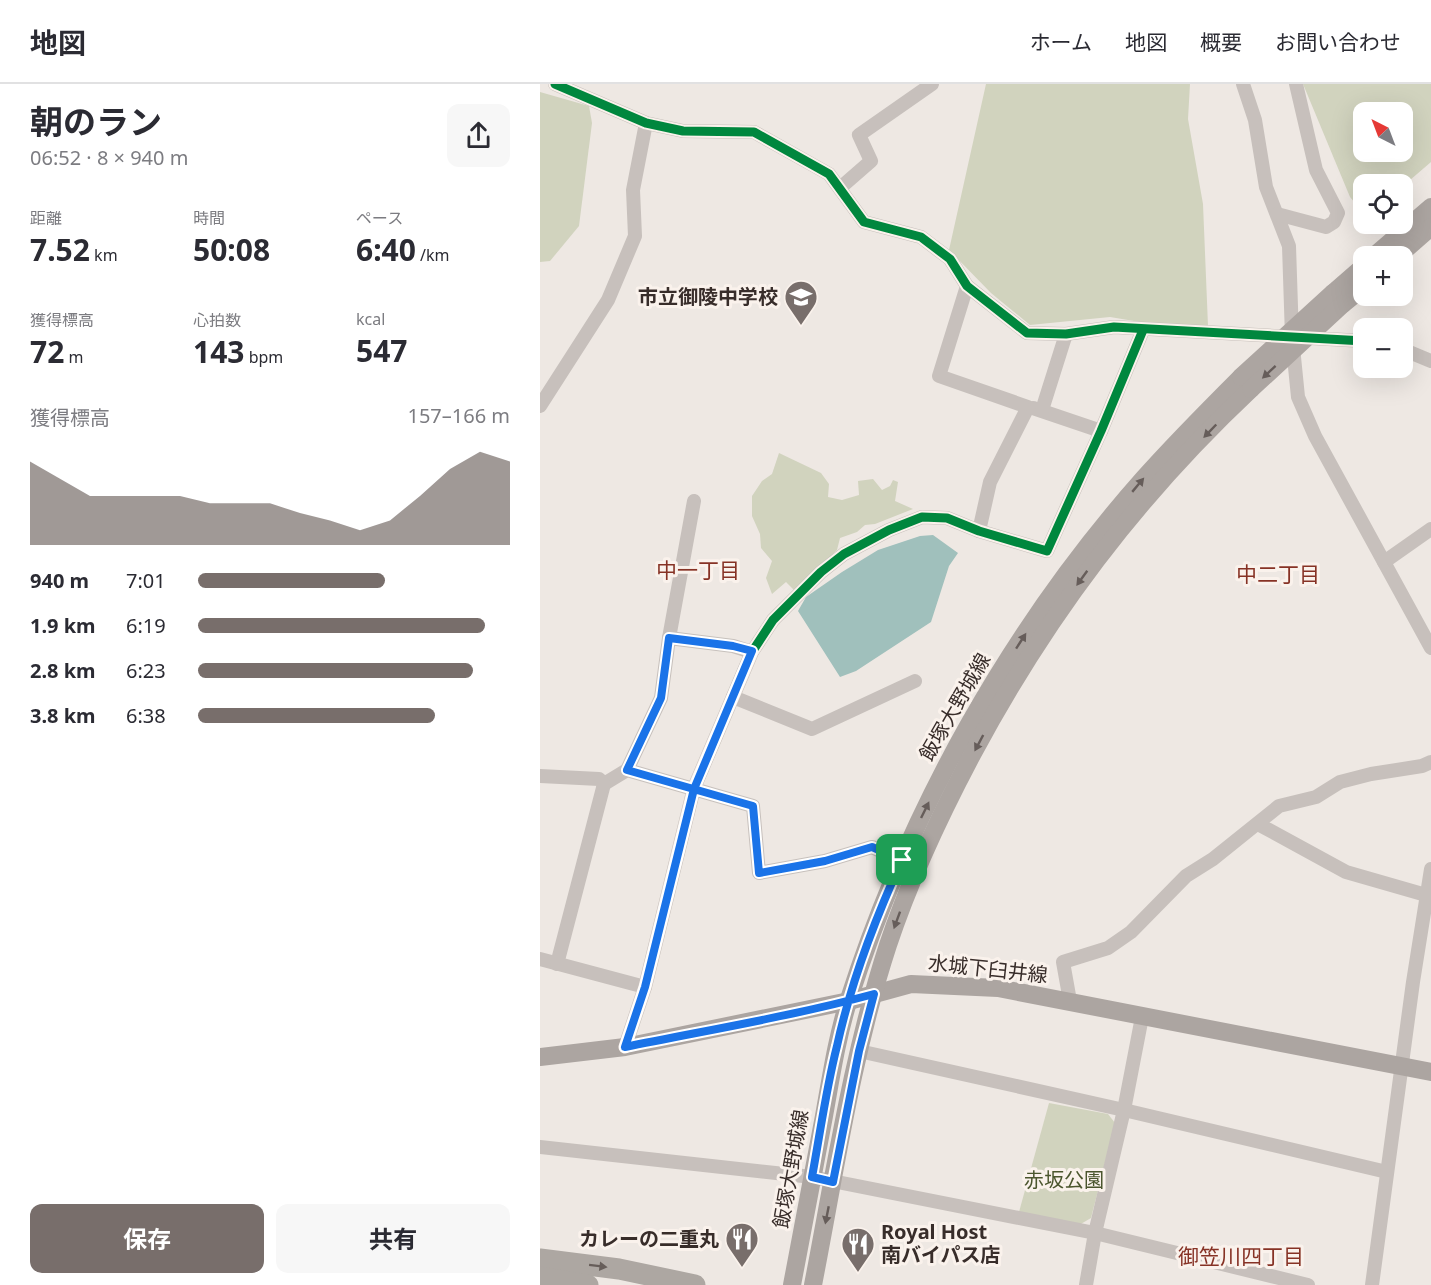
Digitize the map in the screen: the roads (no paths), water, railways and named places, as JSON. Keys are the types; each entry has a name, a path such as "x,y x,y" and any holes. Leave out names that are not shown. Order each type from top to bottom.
{"highway":[{"path":"540,1259 619,1269 694,1285"},
{"path":"540,1277 588,1285"}],"main road":[{"path":"1386,246 1431,207"},
{"path":"1409,246 1431,227"},
{"name":"飯塚大野城線","path":"792,1285 836,1047 849,1001 886,895 954,751 982,701 1044,604 1090,542 1142,479 1188,429 1246,383 1338,299 1353,280"},
{"name":"飯塚大野城線","path":"1338,299 1353,292"},
{"name":"飯塚大野城線","path":"813,1285 859,1051 874,994 913,876 957,783 1002,699 1047,627 1097,557 1246,383"},
{"name":"水城下臼井線","path":"540,1057 625,1047 849,1001 911,984 998,988 1431,1072"}],"street":[{"path":"555,84 646,123 683,131 754,132 829,174 864,222 921,237 950,259 967,286 1026,333 1066,334 1114,327 1353,340"},
{"path":"840,188 871,160 859,135 932,84"},
{"path":"1243,84 1255,120 1266,187 1289,246 1292,337 1298,398 1315,436 1431,648"},
{"path":"1277,214 1326,226 1334,222 1338,213 1316,170 1296,84"},
{"path":"540,406 608,300 635,236 633,190 646,123"},
{"path":"967,286 939,376 1101,431"},
{"path":"625,1047 645,987 694,789 752,651 773,620 821,572 844,554 889,530 922,517 947,518 979,531 1047,550 1101,431 1143,330"},
{"path":"1042,410 1066,334"},
{"path":"1413,354 1431,361"},
{"path":"979,531 990,482 1028,406"},
{"path":"557,964 604,784 627,770 661,698 669,638 694,501"},
{"path":"1384,562 1431,529"},
{"path":"669,638 733,646 752,651"},
{"path":"733,697 812,729 915,681"},
{"path":"1070,1001 1064,962 1108,948 1131,932 1186,876 1213,859 1279,806 1316,797 1340,782 1431,762"},
{"path":"627,770 753,806 759,873 825,861 872,847 902,860"},
{"path":"540,776 599,779 604,784"},
{"path":"1258,825 1346,872 1426,895"},
{"path":"1372,1285 1431,869"},
{"path":"540,959 645,987"},
{"path":"1086,1285 1095,1233 1124,1110 1142,1017"},
{"path":"859,1051 1387,1172"},
{"path":"540,1147 812,1177 1095,1233 1308,1285"}],"water":[{"path":"933,535 958,553 949,566 931,622 856,671 840,677 798,611 806,597 878,550 920,536"}],"place":[{"name":"市立御陵中学校","path":"801,326"},
{"name":"カレーの二重丸","path":"742,1268"},
{"name":"Royal Host 南バイパス店","path":"858,1273"}],"district":[{"name":"中一丁目","path":"698,571"},
{"name":"中二丁目","path":"1278,575"},
{"name":"御笠川四丁目","path":"1241,1257"}],"park label":[{"name":"赤坂公園","path":"1064,1180"}]}
